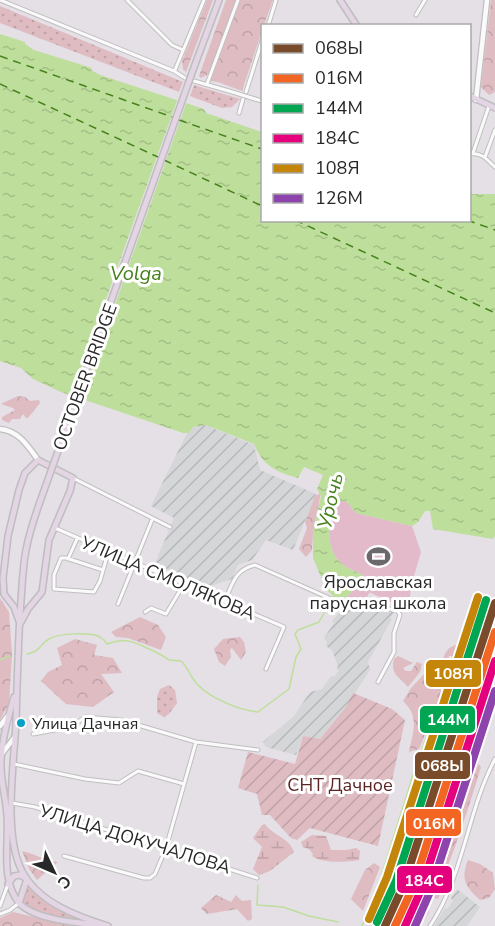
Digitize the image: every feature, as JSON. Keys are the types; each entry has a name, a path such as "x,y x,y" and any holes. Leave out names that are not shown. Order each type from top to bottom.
{"main road":[{"name":"OCTOBER BRIDGE","path":"16,688 22,586 28,538 219,0"},
{"path":"340,0 356,24"},
{"path":"476,100 487,0"},
{"path":"471,97 490,106 495,101"},
{"path":"0,429 8,430 22,439 38,459 73,478 53,528 47,550 43,589 27,609 20,624"},
{"path":"20,624 17,612 3,591 3,578 11,520 25,472 38,459"},
{"path":"5,596 15,599 22,586"},
{"path":"22,586 28,598 32,600 39,596"},
{"path":"16,688 1,755 1,778 7,815 8,884 19,903 27,910 50,918 105,926"},
{"path":"16,688 12,820 17,860 27,879 19,903"},
{"path":"0,726 9,715"},
{"path":"1,755 15,736"},
{"path":"0,795 4,802"},
{"path":"8,884 14,876 20,875 54,904 105,926"}],"street":[{"path":"0,0 174,71 185,78"},
{"path":"127,0 172,45 183,50"},
{"path":"174,71 204,0"},
{"path":"207,84 238,0"},
{"path":"269,24 276,0"},
{"path":"416,15 425,0"},
{"path":"246,92 261,44"},
{"path":"194,81 261,101"},
{"path":"239,113 243,99"},
{"path":"490,106 471,154 486,157 495,167"},
{"path":"486,157 495,130"},
{"path":"73,478 152,520 170,527"},
{"path":"118,604 152,520"},
{"name":"УЛИЦА СМОЛЯКОВА","path":"53,528 284,627 266,669"},
{"path":"68,559 77,539"},
{"path":"103,570 61,558 54,575 54,589 94,592 97,589 103,570 108,553"},
{"path":"224,602 238,572 255,565 338,602 397,610 400,615 394,633 394,652 378,682"},
{"path":"145,612 151,608 166,614 184,584"},
{"path":"33,734 71,727 85,717 121,720 196,742 258,750"},
{"path":"63,856 144,878 150,878 155,874 166,848 196,742"},
{"path":"430,926 443,907 455,877 486,776 495,759"},
{"path":"14,764 85,779 119,783 138,771 184,784"},
{"name":"УЛИЦА ДОКУЧАЛОВА","path":"12,803 35,807 257,878"},
{"path":"0,906 8,884"},
{"path":"0,914 19,903"}],"shaded area":[{"path":"205,425 254,445 260,470 316,494 293,550 266,540 252,560 238,565 232,579 211,586 200,582 196,584 155,563 174,518 151,506 185,437 192,427"},
{"name":"Ярославская парусная школа","path":"340,501 347,502 356,513 412,526 421,552 410,597 398,605 371,593 365,602 348,600 347,597 353,590 369,582 363,575 342,564 332,548 330,522 335,506"},
{"path":"349,604 394,612 368,662 370,670 346,707 320,739 303,736 296,755 266,747 263,742 294,716 310,692 322,689 331,676 334,677 339,670 332,650 326,646 324,638 334,623 332,621 341,611 340,606"},
{"path":"457,889 480,907 467,926 434,926 445,908 448,908 453,901 451,898"}],"green space":[{"path":"207,0 213,0 186,72 182,61"},
{"path":"226,0 236,0 209,74 201,78 199,76"},
{"path":"240,0 273,0 264,24 261,24 261,34 242,91 209,81"},
{"path":"491,0 495,0 495,92 489,95 481,87"},
{"path":"0,6 183,82 179,92 0,23"},
{"path":"194,85 240,99 232,107 222,108 190,96"},
{"path":"18,396 30,401 39,400 40,403 28,418 23,414 20,419 12,419 9,423 2,420 2,417 15,410 1,404"},
{"path":"321,493 312,550 306,557 299,549 307,528 305,522 315,496"},
{"path":"0,598 9,612 12,653 9,704 0,720"},
{"path":"140,617 158,625 166,637 161,650 128,638 116,637 111,632"},
{"path":"240,637 244,642 246,652 241,660 232,648 231,657 225,666 219,662 214,649 223,639"},
{"path":"75,639 97,645 94,655 113,658 122,673 101,674 114,692 93,707 66,704 41,681 48,672 62,665 57,648"},
{"path":"461,644 464,654 453,677 448,678 452,656 449,656 445,667 441,667 443,658 449,648"},
{"path":"398,656 413,663 403,668 406,671 411,671 417,662 422,664 420,672 408,687 393,669 394,659"},
{"path":"431,667 442,682 440,698 419,749 409,752 414,725 412,713 403,701 411,688"},
{"path":"169,685 175,690 177,703 164,717 157,713 157,697 160,689"},
{"name":"СНТ Дачное","path":"353,693 392,709 405,720 378,846 310,828 297,840 291,838 270,815 262,815 257,794 238,788 248,752 295,764 303,736 320,739 346,707"},
{"path":"475,760 481,767 438,899 429,896 421,880"},
{"path":"265,824 285,840 294,852 270,871 259,875 253,869 262,847 253,838"},
{"path":"312,835 326,836 331,850 356,848 360,851 359,860 335,862 317,859 312,856 309,849 303,847 301,842"},
{"path":"22,851 58,862 37,880 29,869"},
{"path":"468,860 480,864 493,873 495,889 489,898 480,900 468,887 465,873"},
{"path":"374,863 380,867 363,911 351,899 365,870"},
{"path":"27,883 57,910 95,923 40,913 22,901"},
{"path":"216,895 231,902 236,895 242,901 251,900 252,919 248,921 237,909 207,914 201,908"},
{"path":"417,900 428,900 429,912 421,926 409,926 413,919 409,915"},
{"path":"13,912 72,926 0,926 0,918"}],"water":[{"name":"Volga","path":"0,34 25,42 34,50 92,68 91,70 100,75 204,109 206,113 261,132 261,222 471,222 471,194 495,194 495,536 493,539 433,529 430,511 425,511 418,522 412,526 356,513 347,502 340,501 335,506 330,522 332,548 342,564 363,575 369,582 353,590 347,597 334,597 326,589 313,558 313,533 321,496 317,489 323,475 304,467 298,478 283,473 266,463 254,444 206,425 193,427 189,433 183,433 61,392 33,379 21,368 0,361"}],"pier":[{"path":"178,98 187,101 81,401 71,397"}],"waterway":[{"name":"Урочь","path":"27,654 38,650 49,639 67,634 96,635 107,644 125,640 169,660 181,661 197,684 217,699 242,709 258,712 289,689 296,657 301,649 295,634 298,630 319,622 334,595"},
{"name":"Урочь","path":"0,660 10,656"},
{"path":"362,926 376,893 414,772 446,681"},
{"path":"258,885 257,905 283,907 309,916 338,922"}],"ferry route":[{"path":"0,56 175,118"},
{"path":"0,84 160,158"},
{"path":"179,120 261,149"},
{"path":"164,160 261,206"},
{"path":"471,221 495,230"},
{"path":"299,222 495,313"}],"transit line":[{"name":"108Я","path":"369,919 387,877 478,597"},
{"name":"144М","path":"377,922 396,881 486,600"},
{"name":"068Ы","path":"385,926 404,884 495,603"},
{"name":"016М","path":"395,926 413,887 495,632"},
{"name":"184С","path":"405,926 421,890 495,661"},
{"name":"126М","path":"415,926 430,892 495,691"}],"place":[{"name":"Ярославская парусная школа","path":"378,556"},
{"name":"Улица Дачная","path":"21,723"}]}
